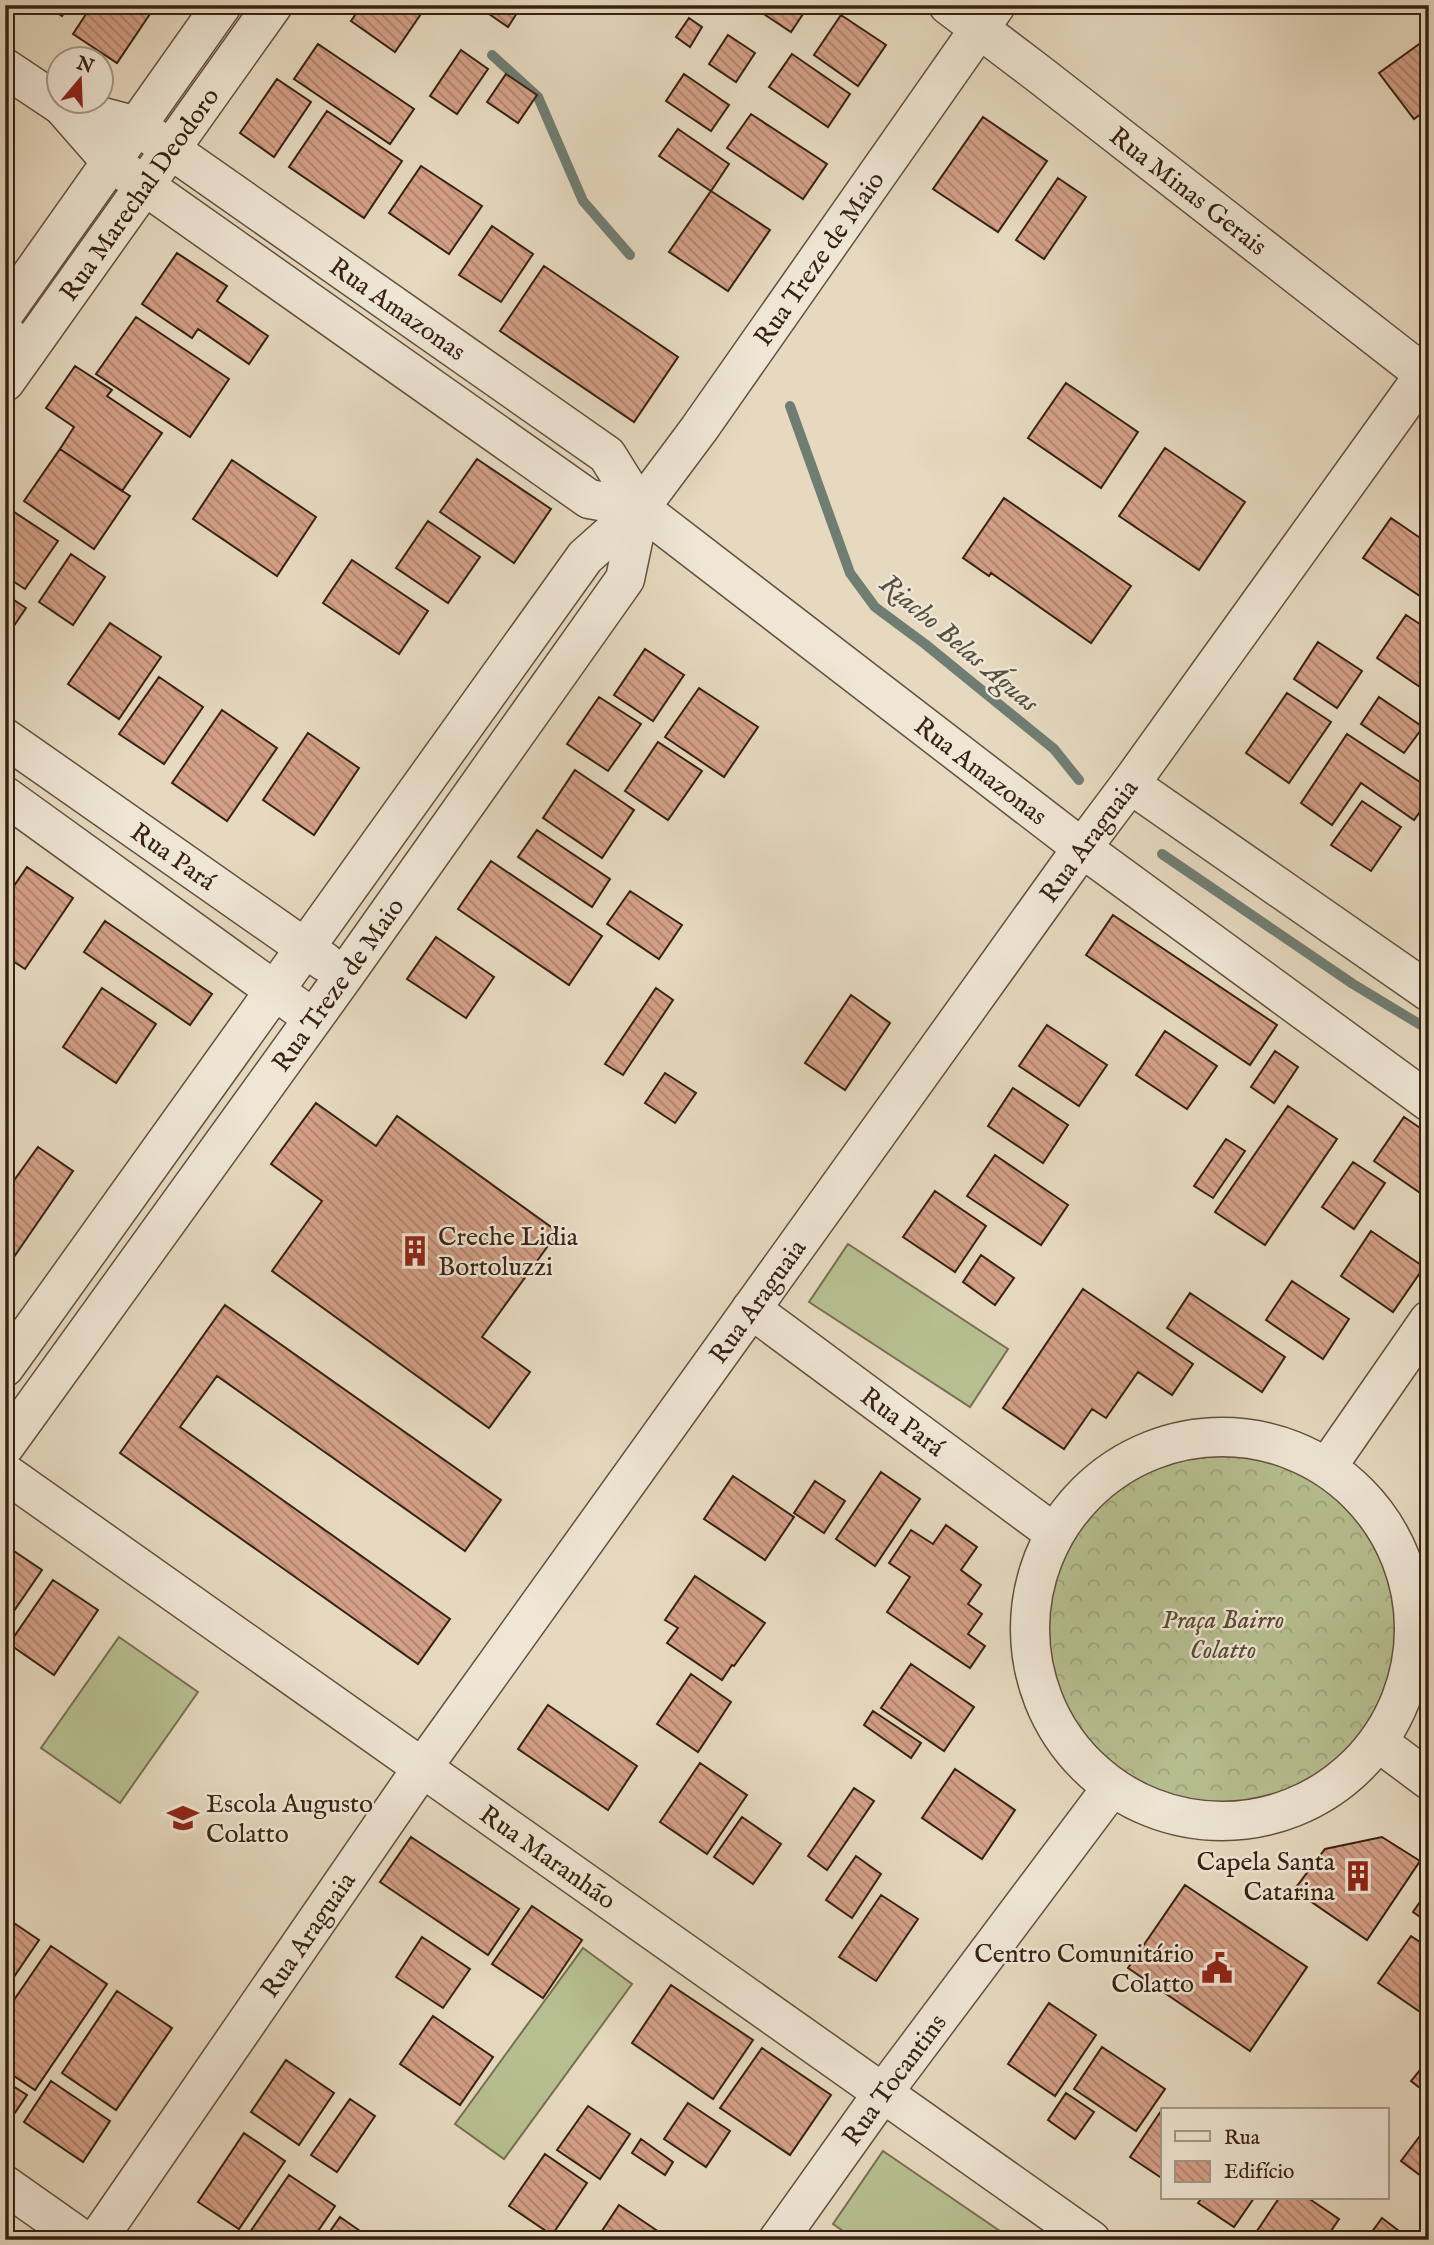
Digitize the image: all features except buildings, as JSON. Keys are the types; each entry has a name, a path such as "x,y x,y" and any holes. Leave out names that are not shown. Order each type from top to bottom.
{"street":[{"name":"Rua Marechal Deodoro","path":"5,312 222,5"},
{"name":"Rua Marechal Deodoro","path":"5,382 16,342 145,185 273,5"},
{"name":"Rua Minas Gerais","path":"948,5 988,16 1428,373"},
{"name":"Rua Treze de Maio","path":"5,1367 585,557 640,508 699,429 988,16"},
{"path":"5,68 46,95"},
{"name":"Rua Amazonas","path":"71,116 111,162 589,499 640,508"},
{"name":"Rua Amazonas","path":"100,116 137,126 607,455 640,508 1082,848 1429,1102"},
{"path":"314,305 341,269"},
{"path":"435,390 462,354"},
{"name":"Rua Araguaia","path":"97,2240 422,1768 1082,848 1428,373"},
{"name":"Rua Treze de Maio","path":"5,1446 344,976 625,579 640,508"},
{"path":"500,674 539,702"},
{"name":"Rua Pará","path":"8,745 136,829 344,976"},
{"path":"1130,784 1429,992"},
{"name":"Rua Pará","path":"5,796 313,1018"},
{"path":"409,803 448,830"},
{"path":"106,868 136,829"},
{"path":"136,1182 176,1210"},
{"name":"Rua Pará","path":"751,1309 1054,1533"},
{"path":"1327,1467 1429,1320"},
{"path":"1237,1437 1284,1446 1327,1467 1386,1525 1415,1603 1408,1686 1378,1742 1316,1799 1254,1820 1205,1821 1158,1811 1112,1787 1075,1754 1048,1712 1032,1664 1029,1619 1037,1575 1054,1533 1102,1477 1144,1453 1189,1439 1237,1437"},
{"name":"Rua Maranhão","path":"5,1473 1091,2240"},
{"path":"1378,1742 1429,1780"},
{"name":"Rua Tocantins","path":"778,2240 882,2094 1112,1787"},
{"path":"5,2185 83,2240"}],"green space":[{"path":"848,1244 1008,1349 970,1407 809,1302"},
{"name":"Praça Bairro Colatto","path":"1223,1456 1258,1459 1291,1469 1321,1486 1348,1508 1370,1535 1387,1565 1397,1598 1400,1633 1397,1668 1387,1701 1370,1731 1348,1758 1321,1780 1291,1797 1258,1807 1223,1810 1188,1807 1155,1797 1125,1780 1098,1758 1076,1731 1059,1701 1049,1668 1046,1633 1049,1598 1059,1565 1076,1535 1098,1508 1125,1486 1155,1469 1188,1459"},
{"path":"119,1637 198,1692 120,1803 41,1748"},
{"path":"583,1948 632,1984 504,2159 455,2124"},
{"path":"883,2151 1013,2240 856,2240 833,2224"}],"waterway":[{"name":"Riacho Belas Águas","path":"492,55 538,97 583,201 630,255"},
{"name":"Riacho Belas Águas","path":"790,406 850,573 875,607 1054,749 1079,780"},
{"name":"Riacho Belas Águas","path":"1162,854 1353,984 1429,1030"}],"place":[{"name":"Creche Lidia Bortoluzzi","path":"415,1251"},
{"name":"Escola Augusto Colatto","path":"183,1818"},
{"name":"Capela Santa Catarina","path":"1358,1876"},
{"name":"Centro Comunitário Colatto","path":"1217,1968"}]}
